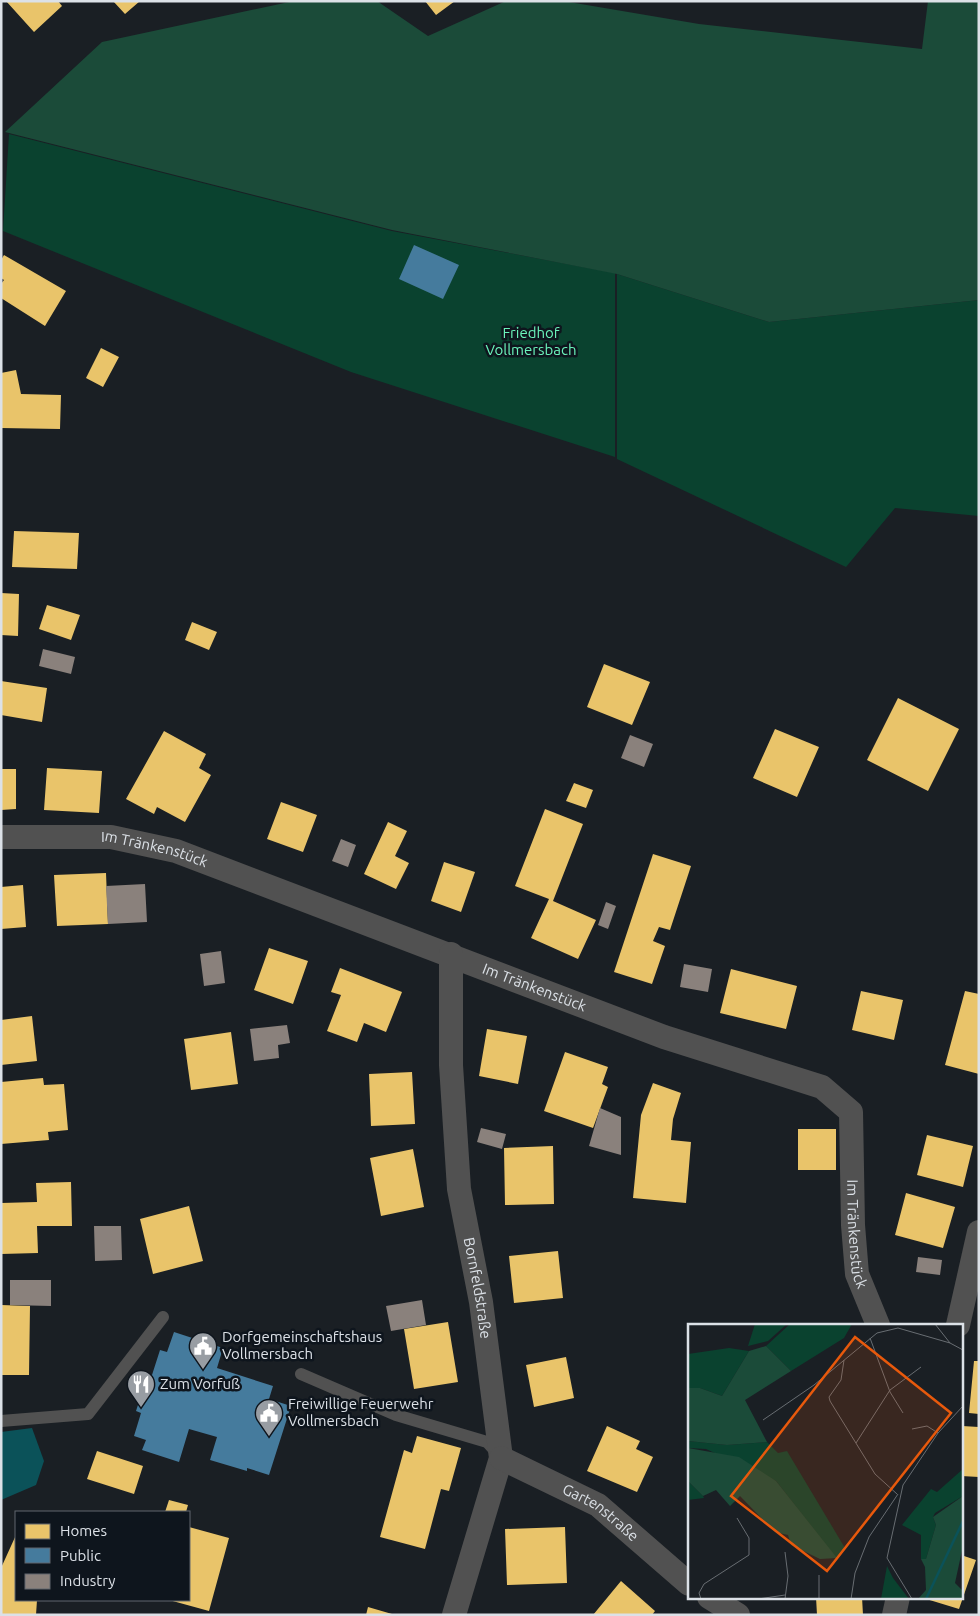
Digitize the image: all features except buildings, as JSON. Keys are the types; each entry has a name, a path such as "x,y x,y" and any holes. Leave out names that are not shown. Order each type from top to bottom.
{"street":[{"name":"Im Tränkenstück","path":"1,837 111,837 176,851 451,954 664,1037 822,1087 850,1112 852,1225 857,1274 878,1324"},
{"name":"Bornfeldstraße","path":"451,954 451,1065 459,1189 481,1302 501,1458 454,1615"},
{"path":"958,1324 979,1232"},
{"name":"Gartenstraße","path":"501,1458 598,1505 688,1583"},
{"path":"712,1598 738,1615"},
{"path":"894,1615 898,1598"}],"lane":[{"path":"1,1421 88,1414 163,1317"},
{"path":"301,1374 396,1415 487,1442 501,1458"}],"green space":[{"path":"294,1 377,1 428,36 506,1 563,1 699,24 922,49 928,1 979,1 979,300 769,322 617,274 392,230 5,132 102,42"},
{"name":"Friedhof Vollmersbach","path":"9,134 392,231 615,273 615,457 351,372 3,231"},
{"path":"617,274 769,322 979,300 979,516 895,508 846,567 617,459"}],"water":[{"path":"32,1428 44,1461 36,1485 1,1500 1,1432"}],"place":[{"name":"Dorfgemeinschaftshaus Vollmersbach","path":"203,1370"},
{"name":"Zum Vorfuß","path":"141,1408"},
{"name":"Freiwillige Feuerwehr Vollmersbach","path":"269,1437"}]}
